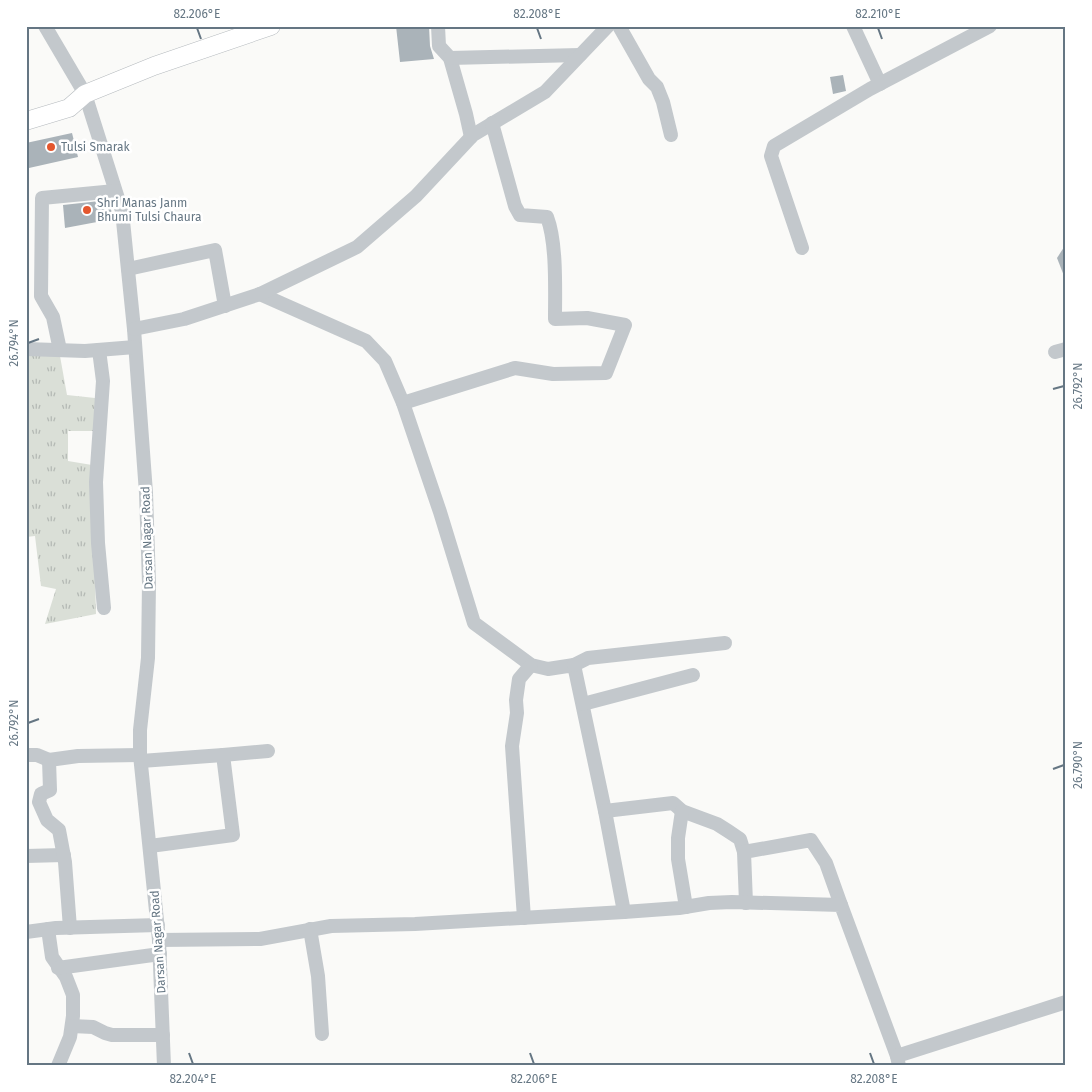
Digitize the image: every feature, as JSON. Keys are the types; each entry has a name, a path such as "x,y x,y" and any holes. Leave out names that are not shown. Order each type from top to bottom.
{"main road":[{"path":"26,121 69,108 85,94 154,66 265,27"}],"street":[{"name":"Darsan Nagar Road","path":"45,26 85,94 122,211 134,329 146,493 149,583 148,658 140,730 141,758 158,925 164,1066"},
{"path":"438,26 439,46 450,58 466,114 470,137"},
{"path":"134,329 184,319 260,294 357,247 416,196 470,137 544,92 608,26"},
{"path":"619,26 649,79 657,87 663,102 671,135"},
{"path":"853,26 880,84"},
{"path":"802,248 771,156 774,146 880,84 990,26"},
{"path":"450,58 580,55"},
{"path":"403,403 515,368 553,374 606,373 625,325 587,318 555,319 555,269 550,224 547,217 520,215 515,206 492,124"},
{"path":"60,350 53,317 41,296 42,198 116,191"},
{"path":"128,269 215,250 225,306"},
{"path":"260,294 366,342 385,361 403,403 440,512 474,623 531,665 548,669 574,665 588,658 725,644"},
{"path":"26,349 100,350 135,347"},
{"path":"100,350 103,381 96,482 98,543 104,608"},
{"path":"524,918 512,746 517,713 516,700 519,679 531,665"},
{"path":"574,665 624,912"},
{"path":"583,704 693,675"},
{"path":"26,755 37,755 49,760 78,756 141,758 223,755 268,751"},
{"path":"150,846 233,835 223,755"},
{"path":"49,760 50,790 41,794 39,802 48,820 59,830 64,855 70,928"},
{"path":"605,811 673,803 682,811 717,824 728,831 740,840 744,852 746,903"},
{"path":"682,811 678,838 678,859 686,907"},
{"path":"744,852 811,840 826,863 898,1061 1066,1002"},
{"path":"26,856 64,855"},
{"path":"159,940 260,939 331,926 415,924 624,912 686,907 709,903 841,905"},
{"path":"26,932 48,929 158,925"},
{"path":"48,929 52,957 66,978 73,995 70,1038 58,1066"},
{"path":"310,929 318,976 322,1034"},
{"path":"58,968 160,954"},
{"path":"72,1026 93,1026 104,1034 112,1035 163,1035"}],"green space":[{"path":"26,356 60,356 67,395 95,398 96,431 68,431 68,461 92,465 96,614 45,624 56,589 41,586 35,536 26,537"}],"building":[{"path":"396,26 429,26 430,46 434,59 400,62"},
{"path":"843,75 846,91 833,94 830,77"},
{"name":"Tulsi Smarak","path":"72,133 78,157 29,168 26,143"},
{"name":"Shri Manas Janm Bhumi Tulsi Chaura","path":"109,200 113,219 65,228 63,205"},
{"path":"1066,244 1066,281 1057,258"}],"place":[{"name":"Tulsi Smarak","path":"51,147"},
{"name":"Shri Manas Janm Bhumi Tulsi Chaura","path":"87,210"}]}
